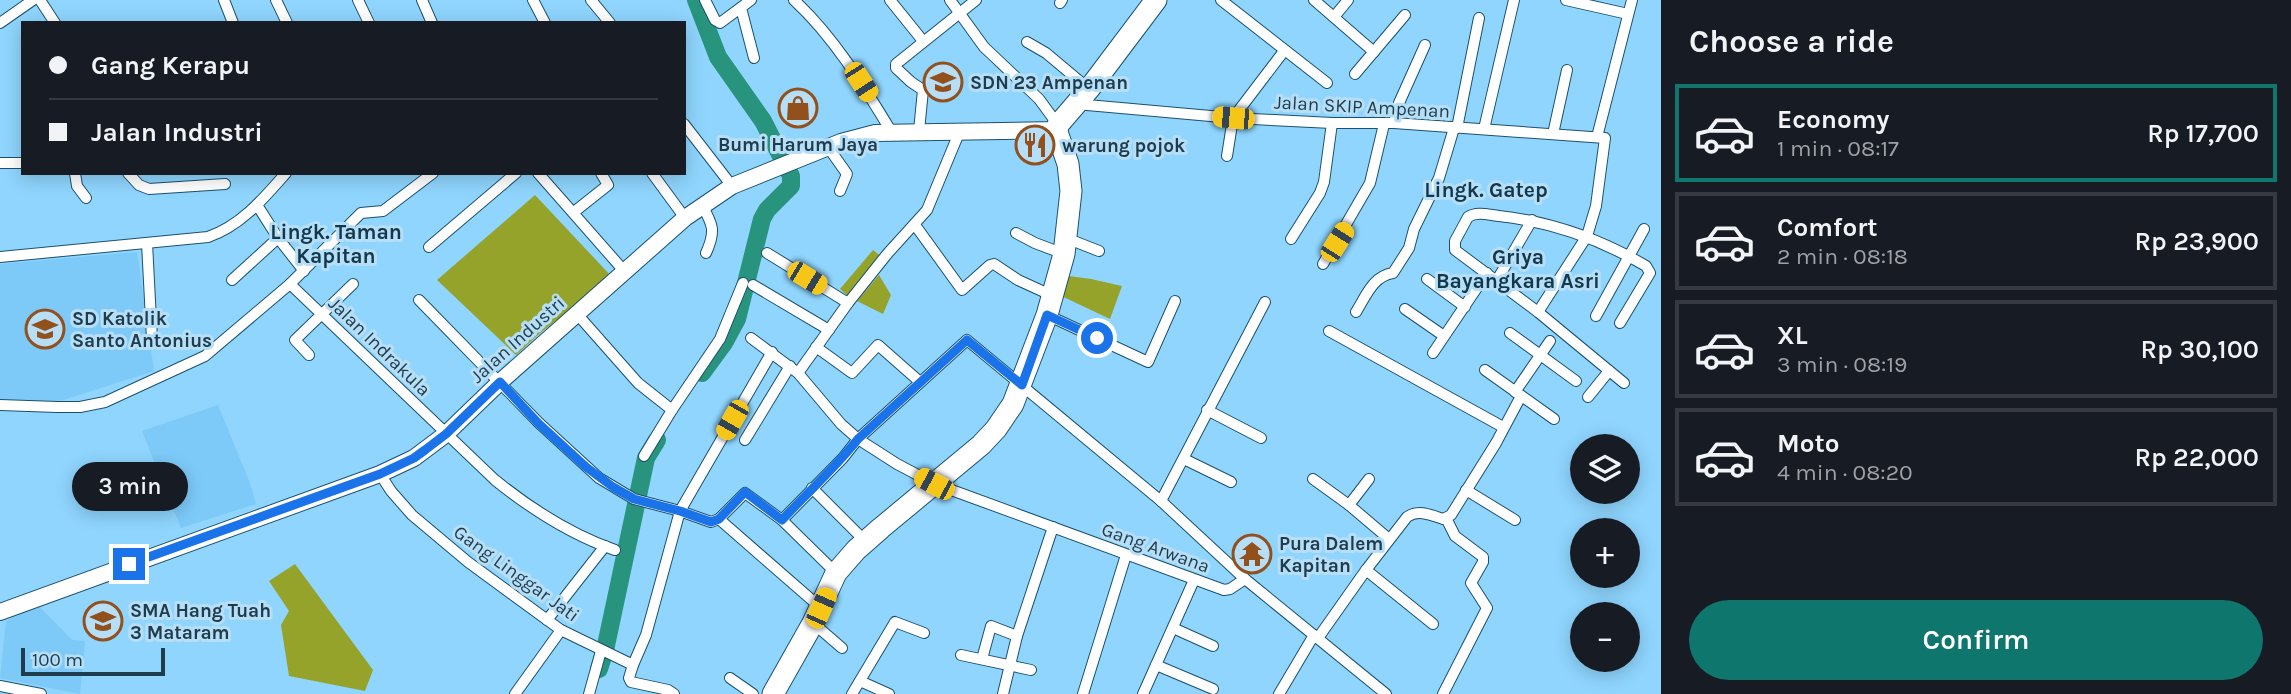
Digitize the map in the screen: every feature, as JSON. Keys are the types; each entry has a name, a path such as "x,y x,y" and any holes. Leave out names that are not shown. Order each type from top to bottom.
{"highway":[{"path":"772,694 817,615 836,573 866,542 988,439 1007,414 1022,385 1050,305 1065,246 1071,202 1070,180 1058,127 1156,0"}],"street":[{"path":"0,23 33,0"},
{"path":"40,0 54,21"},
{"path":"224,0 232,21"},
{"path":"276,0 286,21"},
{"path":"358,0 368,21"},
{"path":"422,0 431,21"},
{"path":"533,0 544,21"},
{"path":"608,0 594,4 608,21"},
{"path":"705,0 718,23 751,0"},
{"path":"890,0 923,41"},
{"path":"950,0 984,47 1039,99 1058,127"},
{"path":"919,131 923,90 895,66 976,0"},
{"path":"1221,0 1327,82"},
{"path":"1314,0 1374,52"},
{"path":"1334,17 1348,0"},
{"path":"1484,129 1514,0"},
{"path":"1566,0 1628,14"},
{"path":"1538,312 1587,236 1596,206 1601,138 1632,0"},
{"path":"798,1 846,61 891,131"},
{"path":"741,8 754,58"},
{"path":"1355,74 1405,15"},
{"path":"1356,312 1378,279 1393,273 1409,247 1417,221 1439,178 1456,128 1479,18"},
{"path":"1027,42 1046,53 1083,97"},
{"path":"1323,264 1370,183 1389,124 1425,45"},
{"path":"1227,156 1233,118 1284,51"},
{"path":"1553,134 1567,70"},
{"name":"Jalan SKIP Ampenan","path":"1083,97 1233,118 1484,129 1601,138"},
{"path":"1291,239 1320,193 1332,123"},
{"path":"686,127 732,186"},
{"name":"Jalan Industri","path":"0,612 380,474 414,458 446,434 500,382 685,218 732,186 828,146 861,136 891,131 959,132 1058,127"},
{"path":"745,440 794,370 816,347 888,253 929,207 959,132"},
{"path":"828,146 846,170 845,183 840,191"},
{"path":"0,163 21,163"},
{"path":"75,175 76,186 86,198"},
{"path":"130,175 139,185 149,189 225,184"},
{"path":"196,175 197,186"},
{"path":"0,257 208,237 219,233 257,205 284,175"},
{"path":"0,405 80,407 105,402 205,356 290,284 361,213 383,211 430,175"},
{"path":"429,247 514,175"},
{"path":"540,175 625,272"},
{"path":"574,212 608,185 602,175"},
{"path":"653,175 685,218"},
{"path":"257,205 304,271"},
{"path":"702,205 712,223 713,232 706,253"},
{"path":"1620,323 1650,270 1629,256 1587,236 1532,220 1480,214 1468,217 1457,235 1454,247 1460,254 1538,312 1624,383"},
{"path":"1497,280 1532,220"},
{"path":"915,225 962,290 994,264 1050,305 1148,362 1175,301"},
{"path":"1596,316 1644,229"},
{"path":"1016,233 1035,243 1099,251"},
{"path":"232,280 278,238"},
{"path":"147,243 152,339"},
{"path":"766,253 848,303"},
{"path":"1433,353 1487,273"},
{"path":"1427,279 1465,307"},
{"name":"Jalan Indrakula","path":"290,284 495,480 525,504 610,548 547,620"},
{"path":"309,355 295,340 353,284"},
{"path":"644,456 720,339 748,284 829,330"},
{"path":"419,300 538,423 586,467 634,499 715,520 817,615 842,648"},
{"path":"1161,501 1265,302"},
{"path":"1405,309 1444,336"},
{"path":"577,314 638,383 672,410"},
{"path":"1329,331 1503,427"},
{"path":"1510,333 1576,381"},
{"name":"Gang Arwana","path":"751,338 794,370 841,424 858,439 934,484 1194,580 1227,590 1245,579"},
{"path":"782,520 858,439 967,340 1161,501 1245,579 1386,694"},
{"path":"1446,518 1466,490 1550,341"},
{"path":"816,347 852,373 878,345 920,382"},
{"path":"674,694 668,690 631,682 629,678 646,635 680,511 772,352"},
{"path":"1485,370 1554,419"},
{"path":"1588,397 1609,371"},
{"path":"1207,411 1261,438"},
{"path":"1184,459 1231,482"},
{"name":"Gang Linggar Jati","path":"380,474 412,515 468,562 561,630 633,665"},
{"path":"1313,479 1389,539"},
{"path":"1349,505 1368,480"},
{"path":"812,488 866,542"},
{"path":"1466,490 1515,520"},
{"path":"715,520 745,492 782,520 836,573"},
{"path":"1279,694 1316,637 1389,539 1411,514 1423,513 1446,518"},
{"path":"1443,694 1487,608 1471,583 1483,557 1455,536 1446,518"},
{"path":"1003,694 1017,636 1053,527"},
{"path":"1083,694 1126,555"},
{"path":"1366,570 1433,624"},
{"path":"1143,694 1194,580"},
{"path":"852,694 895,622 924,633"},
{"path":"982,659 991,626 1017,636"},
{"path":"1173,628 1213,646"},
{"path":"515,694 561,630"},
{"path":"589,694 604,652"},
{"path":"961,655 1031,670"},
{"path":"1156,665 1213,690"},
{"path":"730,678 752,694"},
{"path":"860,681 889,694"},
{"path":"0,686 41,694"}],"shaded area":[{"path":"137,252 154,371 54,403 0,401 0,264"},
{"path":"218,405 256,504 181,528 142,431"},
{"path":"38,605 72,640 85,641 80,694 0,678 6,621"}],"green space":[{"path":"535,195 612,277 516,355 437,280"},
{"path":"873,250 882,257 849,297 840,289"},
{"path":"879,275 891,295 883,314 857,301"},
{"path":"1062,275 1122,286 1110,319 1055,293"},
{"path":"295,564 373,670 365,691 289,676 281,625 289,611 269,581"}],"waterway":[{"path":"696,0 718,57 763,121 791,176 791,186 767,210 762,219 737,319 724,343 702,373"},
{"path":"599,669 646,458 657,440"}],"place":[{"name":"SDN 23 Ampenan","path":"943,82"},
{"name":"Bumi Harum Jaya","path":"798,108"},
{"name":"warung pojok","path":"1035,145"},
{"name":"SD Katolik Santo Antonius","path":"45,329"},
{"name":"Pura Dalem Kapitan","path":"1252,554"},
{"name":"SMA Hang Tuah 3 Mataram","path":"103,621"}],"district":[{"name":"Lingk. Gatep","path":"1486,190"},
{"name":"Lingk. Taman Kapitan","path":"336,244"},
{"name":"Griya Bayangkara Asri","path":"1518,269"}],"route":[{"path":"129,564 380,474 414,458 446,434 500,382 538,423 586,467 634,499 711,522 719,519 745,492 782,520 858,439 967,340 1022,385 1047,315 1097,338"}]}
